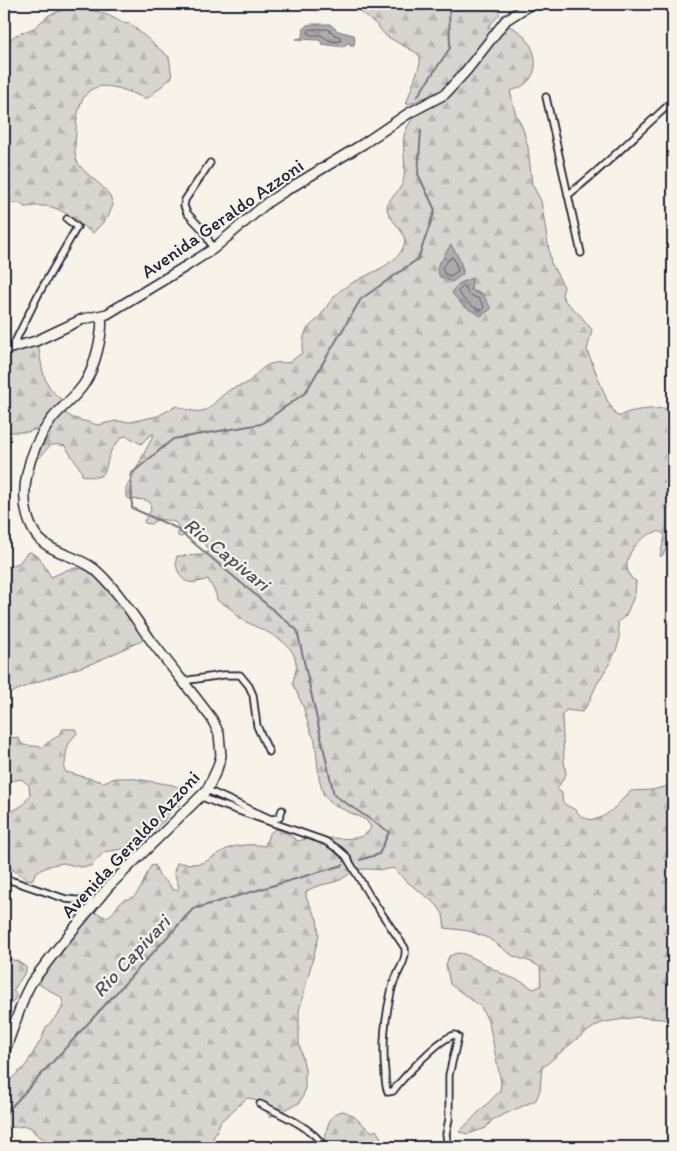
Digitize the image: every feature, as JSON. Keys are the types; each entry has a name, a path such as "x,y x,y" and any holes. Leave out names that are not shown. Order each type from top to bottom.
{"street":[{"name":"Avenida Geraldo Azzoni","path":"4,1053 20,1008 32,983 95,902 204,793 217,769 221,756 219,734 212,719 101,576 76,557 46,545 37,536 28,519 26,497 26,481 31,455 52,419 85,384 93,365 102,331 101,316 115,310 213,249 284,190 363,144 409,113 444,94 466,71 506,20 531,4"},
{"path":"546,97 581,253"},
{"path":"568,195 588,180 673,101"},
{"path":"210,163 185,200 184,206 187,213 204,231 213,249"},
{"path":"7,350 77,227 67,219"},
{"path":"7,350 36,341 82,320 101,316"},
{"path":"183,681 224,675 240,675 249,686 253,695 257,726 270,752"},
{"path":"204,793 271,819 278,818 282,810"},
{"path":"204,793 216,803 325,841 346,856 369,895 405,948 405,958 392,988 383,1036 382,1048 388,1092 393,1091 440,1043 452,1035 458,1037 449,1075 449,1118 446,1134 448,1147"},
{"path":"4,878 66,900 95,902"},
{"path":"260,1104 319,1138 324,1147"}],"green space":[{"path":"329,4 489,4 500,14 487,28 502,25 518,31 524,36 533,51 535,68 528,81 510,91 515,112 523,129 528,147 532,184 541,201 551,263 564,287 562,295 565,301 592,330 587,350 607,400 617,416 638,410 673,408 673,537 662,556 660,556 665,536 661,532 649,534 643,538 630,554 627,568 631,578 636,581 635,594 626,615 618,622 619,639 615,652 582,712 566,710 562,715 566,774 557,789 562,793 564,804 582,816 597,819 610,812 631,791 652,790 673,785 673,1020 638,1017 597,1025 542,1068 540,1090 536,1100 492,1120 486,1128 468,1134 459,1132 500,1091 501,1082 489,1023 481,1007 450,984 446,965 449,956 457,953 467,955 533,989 541,986 540,967 513,956 488,938 469,931 445,928 443,914 437,905 393,868 357,870 340,880 314,887 306,892 306,897 317,919 319,935 299,1011 299,1043 305,1069 305,1087 299,1103 270,1117 258,1102 247,1098 221,1121 212,1141 206,1147 194,1147 190,1143 189,1147 100,1147 95,1141 67,1146 44,1139 27,1126 4,1128 4,1086 26,1065 42,1038 46,1027 62,1008 63,1002 61,997 40,985 41,978 70,937 92,913 105,917 113,913 122,901 133,897 137,893 151,866 155,865 159,876 173,890 177,890 179,887 174,872 177,863 201,863 225,850 239,846 265,846 269,834 275,829 282,830 298,841 312,838 355,838 365,834 371,827 366,820 332,804 324,796 319,778 315,740 293,684 296,662 288,647 274,636 241,619 229,607 218,601 208,579 199,582 188,582 181,577 177,567 177,556 203,555 210,551 200,537 200,529 192,529 181,537 178,536 178,526 175,522 156,520 151,524 145,523 144,521 151,510 150,502 126,497 126,489 154,434 150,435 141,444 127,436 122,437 109,455 105,471 98,477 82,475 81,470 65,446 51,446 36,461 39,451 50,435 47,430 40,428 28,432 4,432 4,351 38,343 43,372 49,387 61,400 71,406 65,409 65,413 73,418 98,425 116,421 130,422 158,416 176,406 188,410 204,411 233,388 247,383 265,367 274,363 290,362 302,353 306,331 336,295 344,288 385,266 399,255 405,242 404,237 388,212 387,207 403,182 405,171 405,131 415,115 432,96 406,104 420,64 420,56 386,36 376,24 359,11"},
{"path":"66,9 96,11 124,23 127,24 128,22 169,57 172,77 148,98 106,86 96,87 88,92 82,100 76,130 76,158 85,172 107,192 113,205 108,217 93,233 63,212 51,207 24,207 17,203 4,207 4,44 16,35 34,28 49,15"},
{"path":"30,552 39,557 51,577 74,568 86,570 96,576 122,604 142,633 143,640 96,662 31,684 4,696 4,568 19,563"},
{"path":"63,729 75,729 77,733 68,746 64,769 66,772 103,782 116,778 130,778 173,785 185,790 179,806 175,805 164,821 135,847 104,852 91,866 81,867 63,863 52,865 36,872 32,880 27,879 4,864 4,816 23,805 30,795 29,785 21,779 4,785 4,734 9,737 18,738 23,745 42,747 59,735"},
{"path":"4,959 17,961 26,967 26,971 13,991 17,994 13,1002 4,1013"},
{"path":"343,1111 373,1132 376,1130 383,1141 392,1147 324,1147 326,1131 330,1120 337,1113"}],"water":[{"path":"330,24 338,31 354,35 354,45 350,45 349,42 343,47 322,44 320,40 296,39 302,37 304,28 307,25"},
{"path":"451,245 462,266 463,274 452,282 440,277 437,269"},
{"path":"472,278 471,290 483,294 491,309 481,316 463,306 452,293 458,285"}],"waterway":[{"name":"Rio Capivari","path":"417,97 450,48 449,4"},
{"name":"Rio Capivari","path":"360,860 379,854 389,832 334,795 297,630 176,528 132,508 131,474 173,439 261,424 305,393 361,299 418,259 435,210 418,174 421,130"},
{"name":"Rio Capivari","path":"4,1115 193,909 343,865"}]}
